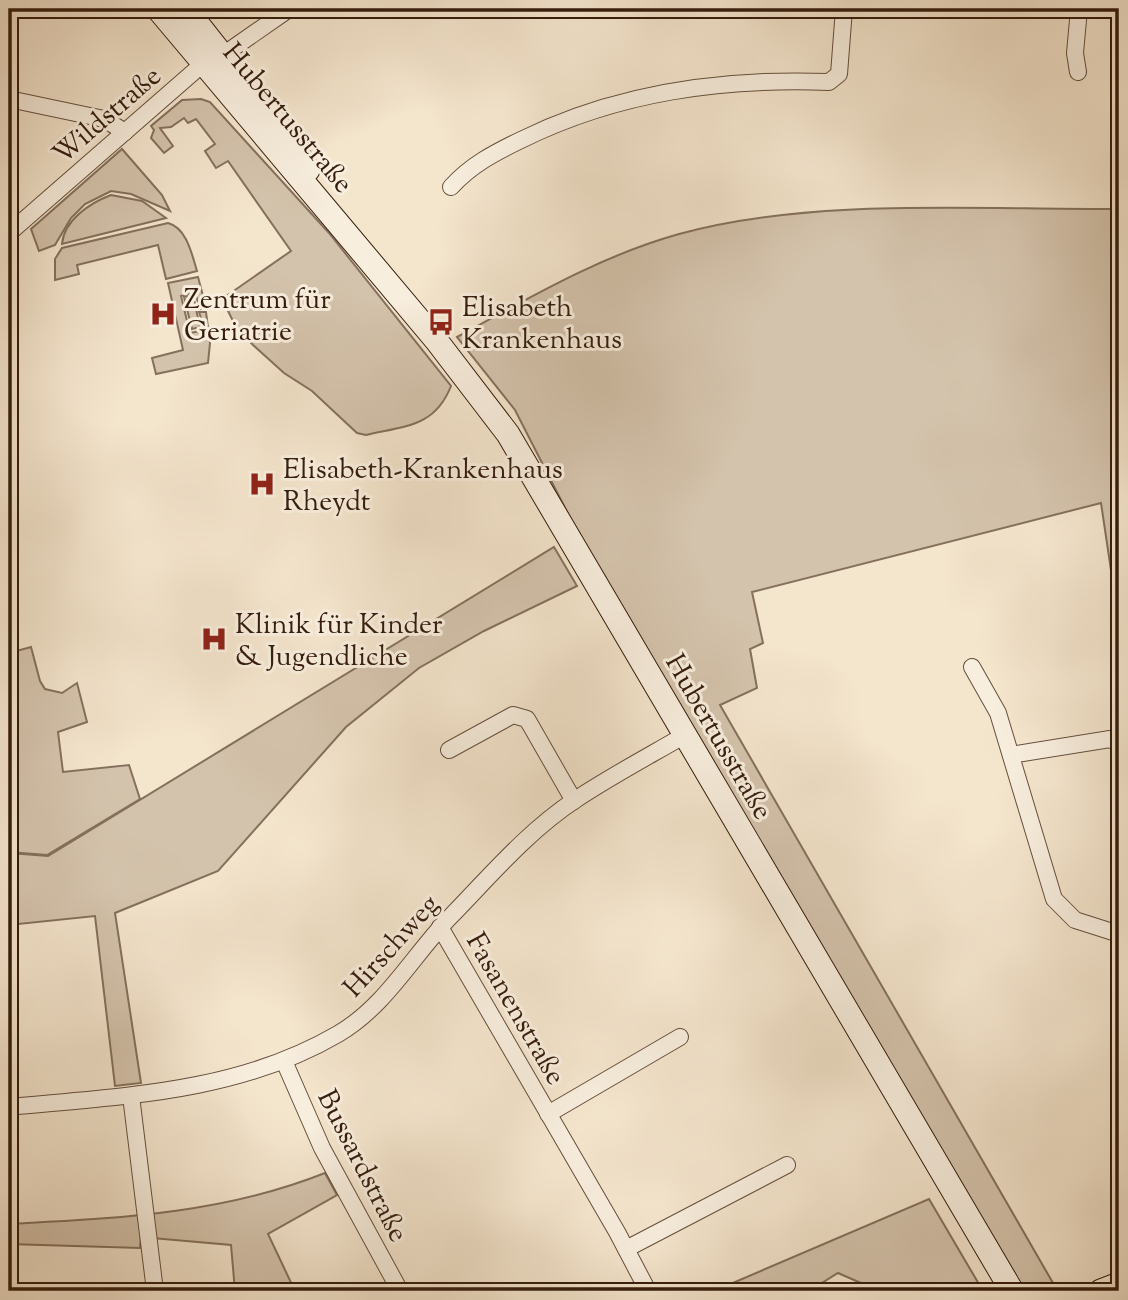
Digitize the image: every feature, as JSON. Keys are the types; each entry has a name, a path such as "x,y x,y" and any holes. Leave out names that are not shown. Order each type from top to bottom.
{"main road":[{"name":"Hubertusstraße","path":"158,9 214,59 290,141 347,232 508,433 1012,1291"},
{"name":"Hubertusstraße","path":"186,9 214,59"},
{"path":"1101,1291 1119,1284"}],"street":[{"name":"Wildstraße","path":"9,233 214,59 289,9"},
{"path":"451,187 468,168 584,111 710,83 773,79 829,82 839,74 844,9"},
{"path":"1078,72 1075,53 1079,9"},
{"path":"9,99 104,119 125,132"},
{"path":"972,667 998,713 1054,899 1074,920 1119,934"},
{"path":"449,750 513,715 527,719 574,801"},
{"name":"Hirschweg","path":"9,1107 131,1096 236,1077 284,1061 340,1033 368,1012 440,927 526,840 574,801 685,735"},
{"path":"1011,755 1110,739 1119,744"},
{"name":"Fasanenstraße","path":"440,927 648,1291"},
{"name":"Fasanenstraße","path":"548,1114 680,1037"},
{"name":"Bussardstraße","path":"284,1061 322,1148 400,1291"},
{"path":"131,1096 155,1291"},
{"path":"626,1249 787,1165"}],"shaded area":[{"path":"201,99 210,102 329,233 451,386 444,400 427,417 393,429 366,435 357,433 312,391 284,373 236,327 222,299 291,251 228,161 216,168 205,151 215,144 196,119 188,123 184,118 171,127 160,128 173,146 164,153 151,138 154,130 151,126 182,100"},
{"path":"122,149 162,195 170,211 131,194 111,191 85,204 71,218 55,245 39,251 31,229"},
{"path":"111,195 142,201 166,218 62,244 68,227 79,214"},
{"path":"897,208 1119,209 1119,624 1101,503 752,592 763,643 750,649 757,688 720,705 1053,1283 1032,1291 1019,1291 583,543 515,410 457,337 565,279 621,254 679,234 731,222 840,210"},
{"path":"168,223 180,230 184,236 197,271 166,279 158,245 77,265 79,274 55,280 55,259 62,248"},
{"path":"198,277 206,307 200,309 195,292 181,296 190,333 205,330 199,312 206,312 210,343 208,363 156,374 152,358 183,350 168,283"},
{"path":"193,295 200,327 192,329 184,297"},
{"path":"554,547 577,586 484,631 419,668 346,727 218,871 115,913 141,1083 115,1086 95,916 9,925 9,853 48,856"},
{"path":"31,647 40,681 45,689 62,693 77,683 87,722 58,732 63,772 129,765 140,799 47,855 9,852 9,653"},
{"path":"325,1173 337,1195 268,1234 295,1291 235,1291 231,1245 141,1237 140,1248 9,1244 9,1224 130,1216 208,1206 286,1187"},
{"path":"929,1199 983,1291 879,1291 838,1273 809,1291 714,1291"}],"place":[{"name":"Zentrum für Geriatrie","path":"163,314"},
{"name":"Elisabeth Krankenhaus","path":"441,322"},
{"name":"Elisabeth-Krankenhaus Rheydt","path":"262,484"},
{"name":"Klinik für Kinder & Jugendliche","path":"214,639"}]}
